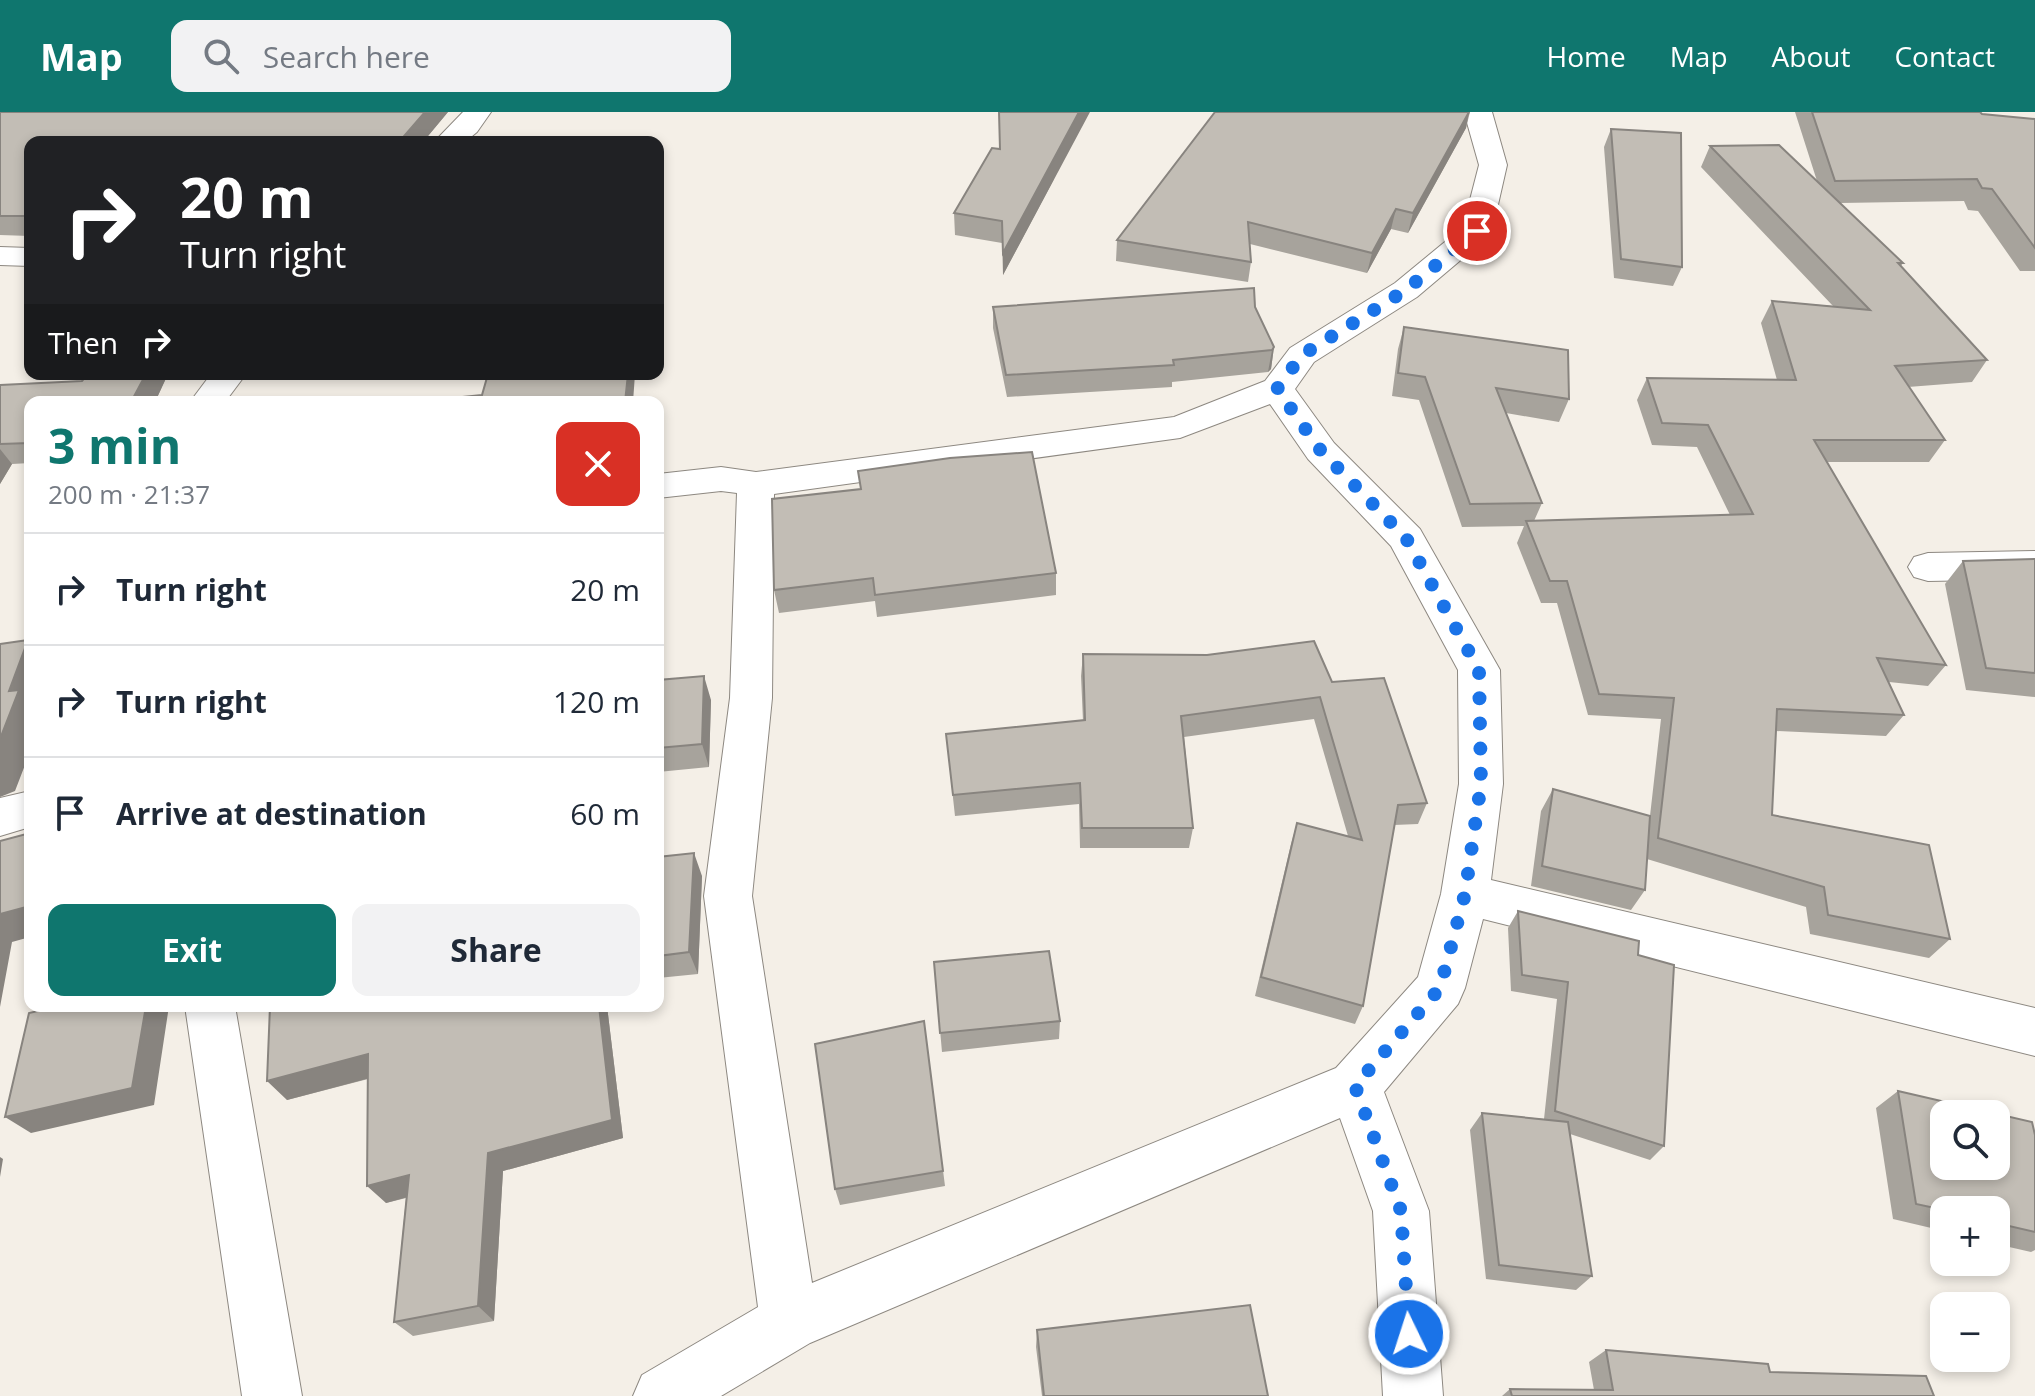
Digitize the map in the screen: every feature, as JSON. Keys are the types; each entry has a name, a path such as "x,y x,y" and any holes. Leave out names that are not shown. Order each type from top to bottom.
{"street":[{"path":"455,136 477,112"},
{"path":"664,485 721,479 756,484 1180,427 1277,389 1302,355 1406,290 1477,231 1493,165 1478,112"},
{"path":"0,256 24,257"},
{"path":"212,396 224,380"},
{"path":"663,1396 789,1322 1355,1086 1440,988 1465,894 1481,784 1479,670 1406,538 1321,451 1277,389"},
{"path":"756,484 751,698 728,896 789,1322"},
{"path":"1928,567 2035,565"},
{"path":"0,817 24,811"},
{"path":"1465,894 2035,1032"},
{"path":"211,1012 272,1396"},
{"path":"1355,1086 1401,1211 1413,1396"}],"building":[{"path":"0,112 425,112 404,136 24,136 24,216 0,216"},
{"path":"999,112 1079,112 1003,253 1002,221 954,213 992,148 1000,149"},
{"path":"1215,112 1469,112 1413,213 1396,209 1372,253 1248,222 1251,262 1117,240"},
{"path":"1812,112 1980,112 2035,119 2035,248 1992,189 1982,188 1977,179 1835,181"},
{"path":"1611,129 1681,133 1682,267 1621,259"},
{"path":"1779,145 1903,263 1898,263 1987,360 1895,366 1945,440 1814,440 1946,665 1877,658 1904,715 1777,709 1772,815 1929,845 1950,939 1828,915 1824,887 1658,838 1674,698 1599,694 1567,581 1550,581 1526,521 1753,514 1708,425 1662,423 1647,378 1796,380 1772,301 1870,310 1710,146"},
{"path":"1254,288 1255,307 1274,347 1272,350 1173,360 1174,365 1006,375 993,307"},
{"path":"1404,327 1568,350 1569,399 1496,388 1542,503 1470,504 1425,377 1398,373"},
{"path":"143,380 134,396 24,396 24,443 0,444 0,385"},
{"path":"486,380 627,380 626,396 472,396 482,395"},
{"path":"1032,452 1056,573 875,595 873,578 774,590 772,499 861,489 858,471 950,458"},
{"path":"2035,559 2035,673 1986,668 1963,561"},
{"path":"24,641 24,651 9,691 19,690 0,739 0,644"},
{"path":"1314,641 1332,682 1384,678 1427,803 1398,805 1363,1006 1261,977 1297,823 1362,840 1320,697 1181,716 1193,828 1082,828 1080,783 953,795 946,734 1085,720 1083,654 1207,655"},
{"path":"704,676 702,744 664,747 664,679"},
{"path":"1553,789 1650,816 1645,890 1542,866"},
{"path":"24,835 24,908 0,914 0,841"},
{"path":"694,853 689,952 664,955 664,856"},
{"path":"1518,911 1639,941 1638,955 1674,965 1664,1146 1555,1111 1568,982 1522,975"},
{"path":"1049,951 1060,1021 940,1033 934,962"},
{"path":"145,1012 132,1088 5,1117 29,1013"},
{"path":"270,1012 600,1012 612,1120 488,1153 478,1306 394,1322 409,1175 367,1186 368,1054 267,1081"},
{"path":"924,1021 943,1171 835,1189 815,1044"},
{"path":"1898,1091 1937,1100 1930,1100 1930,1180 2010,1180 2010,1117 2032,1122 2035,1135 2035,1232 2010,1226 2010,1196 1930,1196 1930,1207 1916,1204"},
{"path":"1482,1113 1568,1122 1592,1276 1499,1265"},
{"path":"1250,1305 1268,1396 1044,1396 1037,1330"},
{"path":"1606,1350 1768,1364 1770,1372 1926,1376 1934,1396 1512,1396 1510,1389 1613,1390"}],"route":[{"path":"1409,1334 1401,1211 1355,1086 1440,988 1465,894 1481,784 1479,670 1406,538 1321,451 1277,389 1302,355 1406,290 1477,231"}]}
